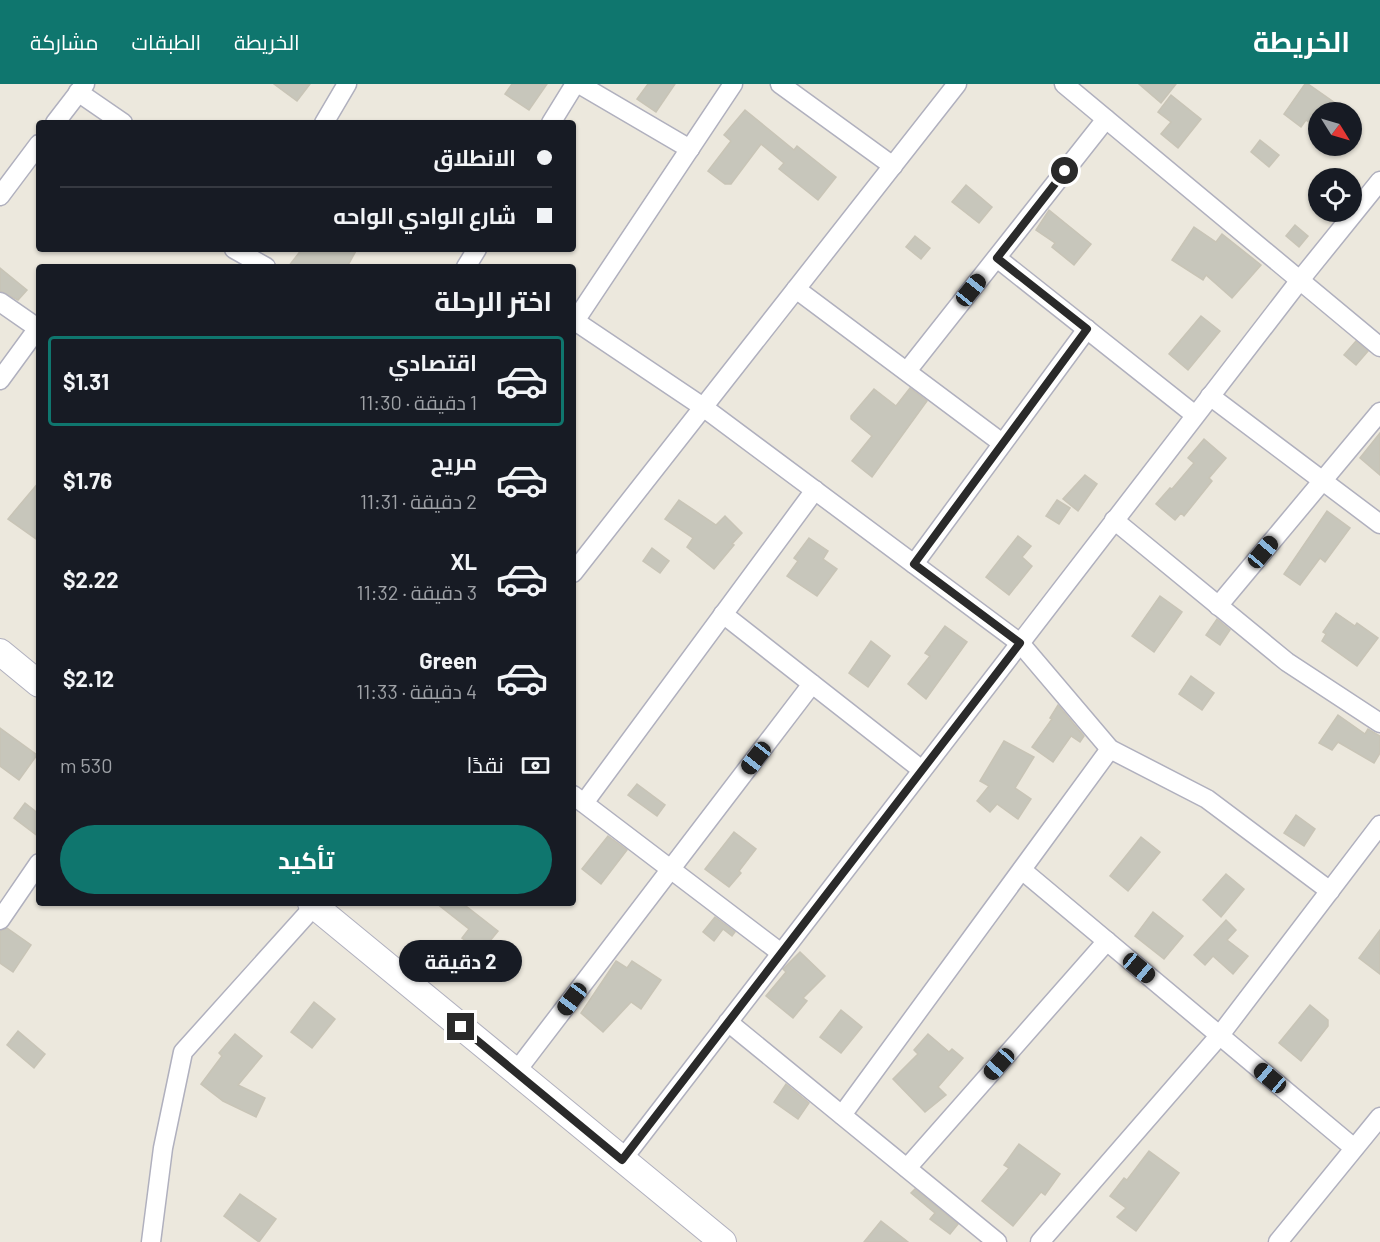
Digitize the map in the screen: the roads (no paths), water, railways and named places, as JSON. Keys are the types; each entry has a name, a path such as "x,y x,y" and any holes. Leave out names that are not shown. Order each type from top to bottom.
{"main road":[{"path":"0,652 36,682"},
{"path":"316,906 515,1073 723,1242"}],"street":[{"path":"326,120 346,84"},
{"path":"553,120 577,84 690,149"},
{"path":"576,320 733,84"},
{"path":"780,84 893,166"},
{"path":"576,569 957,84"},
{"path":"1064,84 1380,347"},
{"path":"57,120 82,88 119,120"},
{"path":"907,371 1106,119"},
{"path":"0,196 36,148"},
{"path":"622,1160 1195,415 1380,181"},
{"path":"245,252 262,264"},
{"path":"997,258 1195,415"},
{"path":"796,289 1002,443"},
{"path":"0,302 36,327"},
{"path":"576,324 703,407 1020,643 1110,750 1207,799 1330,891"},
{"path":"914,564 1087,329"},
{"path":"0,380 36,331"},
{"path":"1210,396 1380,524"},
{"path":"1218,606 1380,412"},
{"path":"781,953 578,799 723,615 815,490"},
{"path":"1114,520 1287,662 1380,723"},
{"path":"723,615 922,770"},
{"path":"515,1073 812,684"},
{"path":"842,1115 1110,750"},
{"path":"1040,1242 1220,1035 1380,825"},
{"path":"0,920 36,866"},
{"path":"1022,870 1354,1148"},
{"path":"151,1242 163,1148 183,1052 312,906"},
{"path":"907,1168 1107,941"},
{"path":"728,1022 997,1242"},
{"path":"1278,1242 1380,1117"}]}
